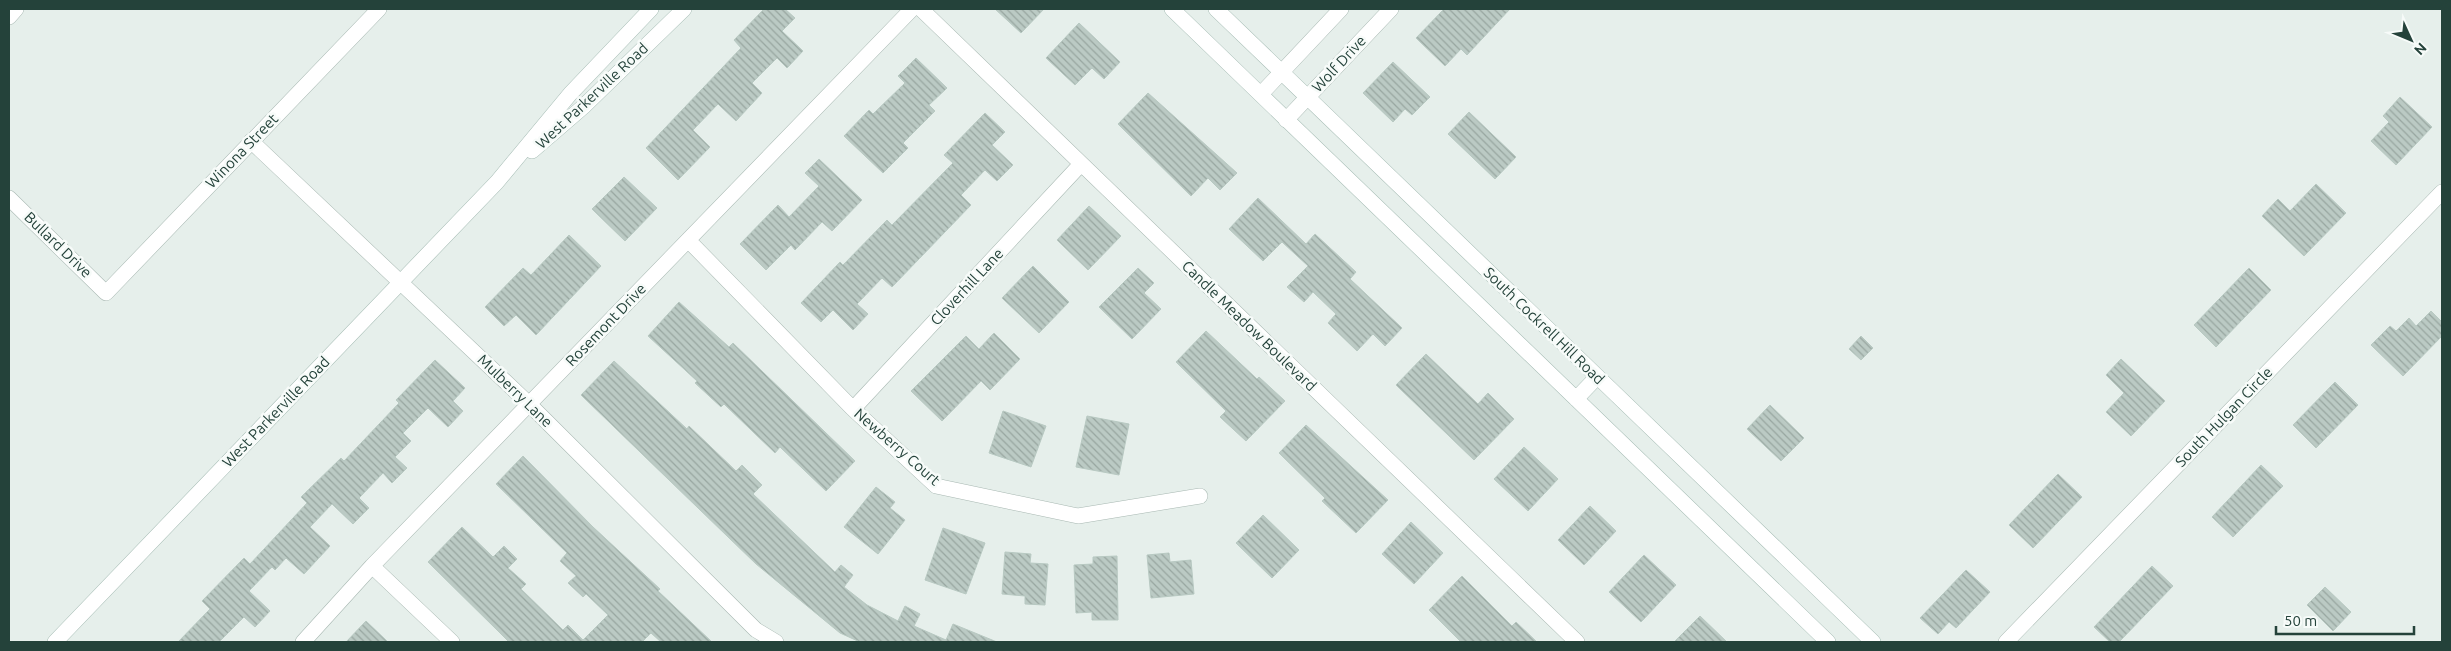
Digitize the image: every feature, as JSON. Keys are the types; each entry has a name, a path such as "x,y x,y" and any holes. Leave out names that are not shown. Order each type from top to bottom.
{"street":[{"path":"9,17 16,9"},
{"name":"Winona Street","path":"106,293 378,9"},
{"name":"West Parkerville Road","path":"56,642 497,182 570,94 650,9"},
{"name":"West Parkerville Road","path":"497,182 583,107 684,9"},
{"name":"Rosemont Drive","path":"303,642 372,566 912,9"},
{"name":"Candle Meadow Boulevard","path":"921,9 1577,642"},
{"name":"South Cockrell Hill Road","path":"1172,9 1828,642"},
{"name":"South Cockrell Hill Road","path":"1216,9 1873,642"},
{"path":"1261,94 1341,9"},
{"name":"Wolf Drive","path":"1286,120 1391,9"},
{"name":"Mulberry Lane","path":"251,141 529,404 756,630 776,642"},
{"name":"Cloverhill Lane","path":"853,409 1081,164"},
{"name":"South Hulgan Circle","path":"2006,642 2442,192"},
{"name":"Bullard Drive","path":"9,198 106,293"},
{"name":"Newberry Court","path":"688,240 853,409 936,486 1078,516 1200,496"},
{"path":"1576,399 1598,377"},
{"path":"372,566 452,642"}],"building":[{"path":"764,9 785,9 795,18 782,31 803,51 787,68 777,58 752,83 762,93 736,121 718,104 693,130 710,147 678,180 646,148 741,48 734,40"},
{"path":"995,9 1044,9 1021,33"},
{"path":"1444,9 1510,9 1467,55 1461,49 1445,66 1416,38"},
{"path":"1079,23 1120,62 1104,79 1092,68 1075,85 1046,58"},
{"path":"916,58 947,88 929,105 935,111 903,143 908,148 883,173 844,136 869,110 873,114 905,83 898,76"},
{"path":"1393,62 1430,97 1412,115 1405,109 1393,122 1363,93"},
{"path":"1148,93 1237,173 1220,190 1208,178 1191,196 1118,124"},
{"path":"2400,97 2432,127 2396,165 2371,141 2389,122 2383,116"},
{"path":"1469,112 1516,157 1495,179 1448,134"},
{"path":"985,113 1005,132 992,145 1013,165 997,181 985,170 961,195 971,205 892,287 882,278 857,304 868,314 853,330 833,310 821,322 801,303 840,262 843,265 887,220 892,225 953,163 944,155"},
{"path":"819,159 862,200 832,231 822,222 795,250 791,245 766,270 740,244 778,205 789,217 819,186 805,173"},
{"path":"624,177 657,208 625,241 592,209"},
{"path":"2316,184 2346,213 2304,256 2262,216 2278,199 2290,211"},
{"path":"1258,198 1306,244 1315,234 1356,272 1350,279 1402,328 1385,346 1373,334 1357,351 1328,323 1336,314 1313,292 1304,302 1287,287 1308,266 1282,242 1263,261 1229,229"},
{"path":"1089,206 1121,236 1088,270 1057,240"},
{"path":"569,235 601,266 536,335 516,315 504,326 485,307 523,268 531,275"},
{"path":"1033,266 1069,302 1039,333 1002,298"},
{"path":"1138,268 1154,283 1144,293 1161,309 1132,339 1099,307"},
{"path":"2249,268 2271,290 2216,347 2194,325"},
{"path":"679,302 729,347 733,343 855,461 826,491 780,447 775,453 724,404 721,407 695,383 697,381 648,336"},
{"path":"2431,311 2442,322 2442,336 2403,376 2371,345 2390,326 2396,331 2409,318 2416,326"},
{"path":"1206,331 1257,379 1259,377 1285,401 1246,441 1220,417 1226,411 1176,362"},
{"path":"994,333 1020,359 990,390 981,381 942,421 911,391 966,336 979,349"},
{"path":"1861,336 1873,348 1861,360 1849,349"},
{"path":"1426,354 1478,404 1488,393 1514,419 1474,460 1396,385"},
{"path":"2121,359 2165,401 2131,436 2106,412 2124,393 2106,375"},
{"path":"435,360 465,388 453,401 463,411 448,427 428,408 403,433 411,441 395,457 407,468 392,483 383,473 359,498 369,508 353,524 332,504 310,527 330,546 304,574 286,558 275,570 272,567 249,591 270,611 255,627 244,617 219,642 178,642 210,609 202,601 244,558 250,564 307,503 301,497 341,458 344,461 399,403 396,400"},
{"path":"614,361 687,429 689,426 736,471 742,465 762,485 753,494 835,572 841,565 853,575 844,587 867,605 898,621 905,606 920,614 914,626 946,640 953,624 997,642 860,642 840,633 756,564 581,395"},
{"path":"2335,382 2358,405 2316,448 2293,425"},
{"path":"1770,405 1804,438 1781,461 1747,429"},
{"path":"1003,411 1046,426 1031,467 989,453"},
{"path":"1087,416 1129,424 1119,475 1076,467"},
{"path":"1306,425 1388,500 1356,533 1322,501 1325,498 1279,453"},
{"path":"1524,447 1558,479 1528,511 1494,479"},
{"path":"523,456 593,527 660,589 658,591 712,642 661,642 651,633 642,642 509,642 428,562 462,527 493,557 504,546 517,559 508,568 526,584 521,589 563,630 568,625 583,640 608,615 586,594 583,597 568,583 576,576 560,561 567,553 496,484"},
{"path":"2261,465 2283,486 2233,537 2212,517"},
{"path":"2058,474 2082,497 2033,548 2009,525"},
{"path":"876,487 895,502 890,508 905,520 878,554 844,527"},
{"path":"1590,506 1616,531 1584,565 1558,540"},
{"path":"1263,515 1299,550 1272,578 1236,543"},
{"path":"1411,522 1443,553 1414,584 1382,554"},
{"path":"943,528 985,543 966,594 925,580"},
{"path":"1005,552 1031,554 1030,563 1048,564 1045,605 1025,604 1025,596 1002,594"},
{"path":"1169,553 1170,562 1191,560 1194,594 1151,598 1147,555"},
{"path":"1644,555 1676,585 1641,622 1609,592"},
{"path":"1117,556 1118,620 1092,620 1092,612 1076,613 1074,565 1093,564 1093,557"},
{"path":"2152,566 2173,586 2119,642 2110,642 2094,627"},
{"path":"1966,570 1990,592 1956,628 1949,622 1938,634 1920,618"},
{"path":"1462,576 1512,626 1516,622 1537,642 1461,642 1429,610"},
{"path":"2325,587 2351,612 2333,631 2307,605"},
{"path":"1700,616 1727,642 1674,642"},
{"path":"366,621 388,642 346,642"}]}
